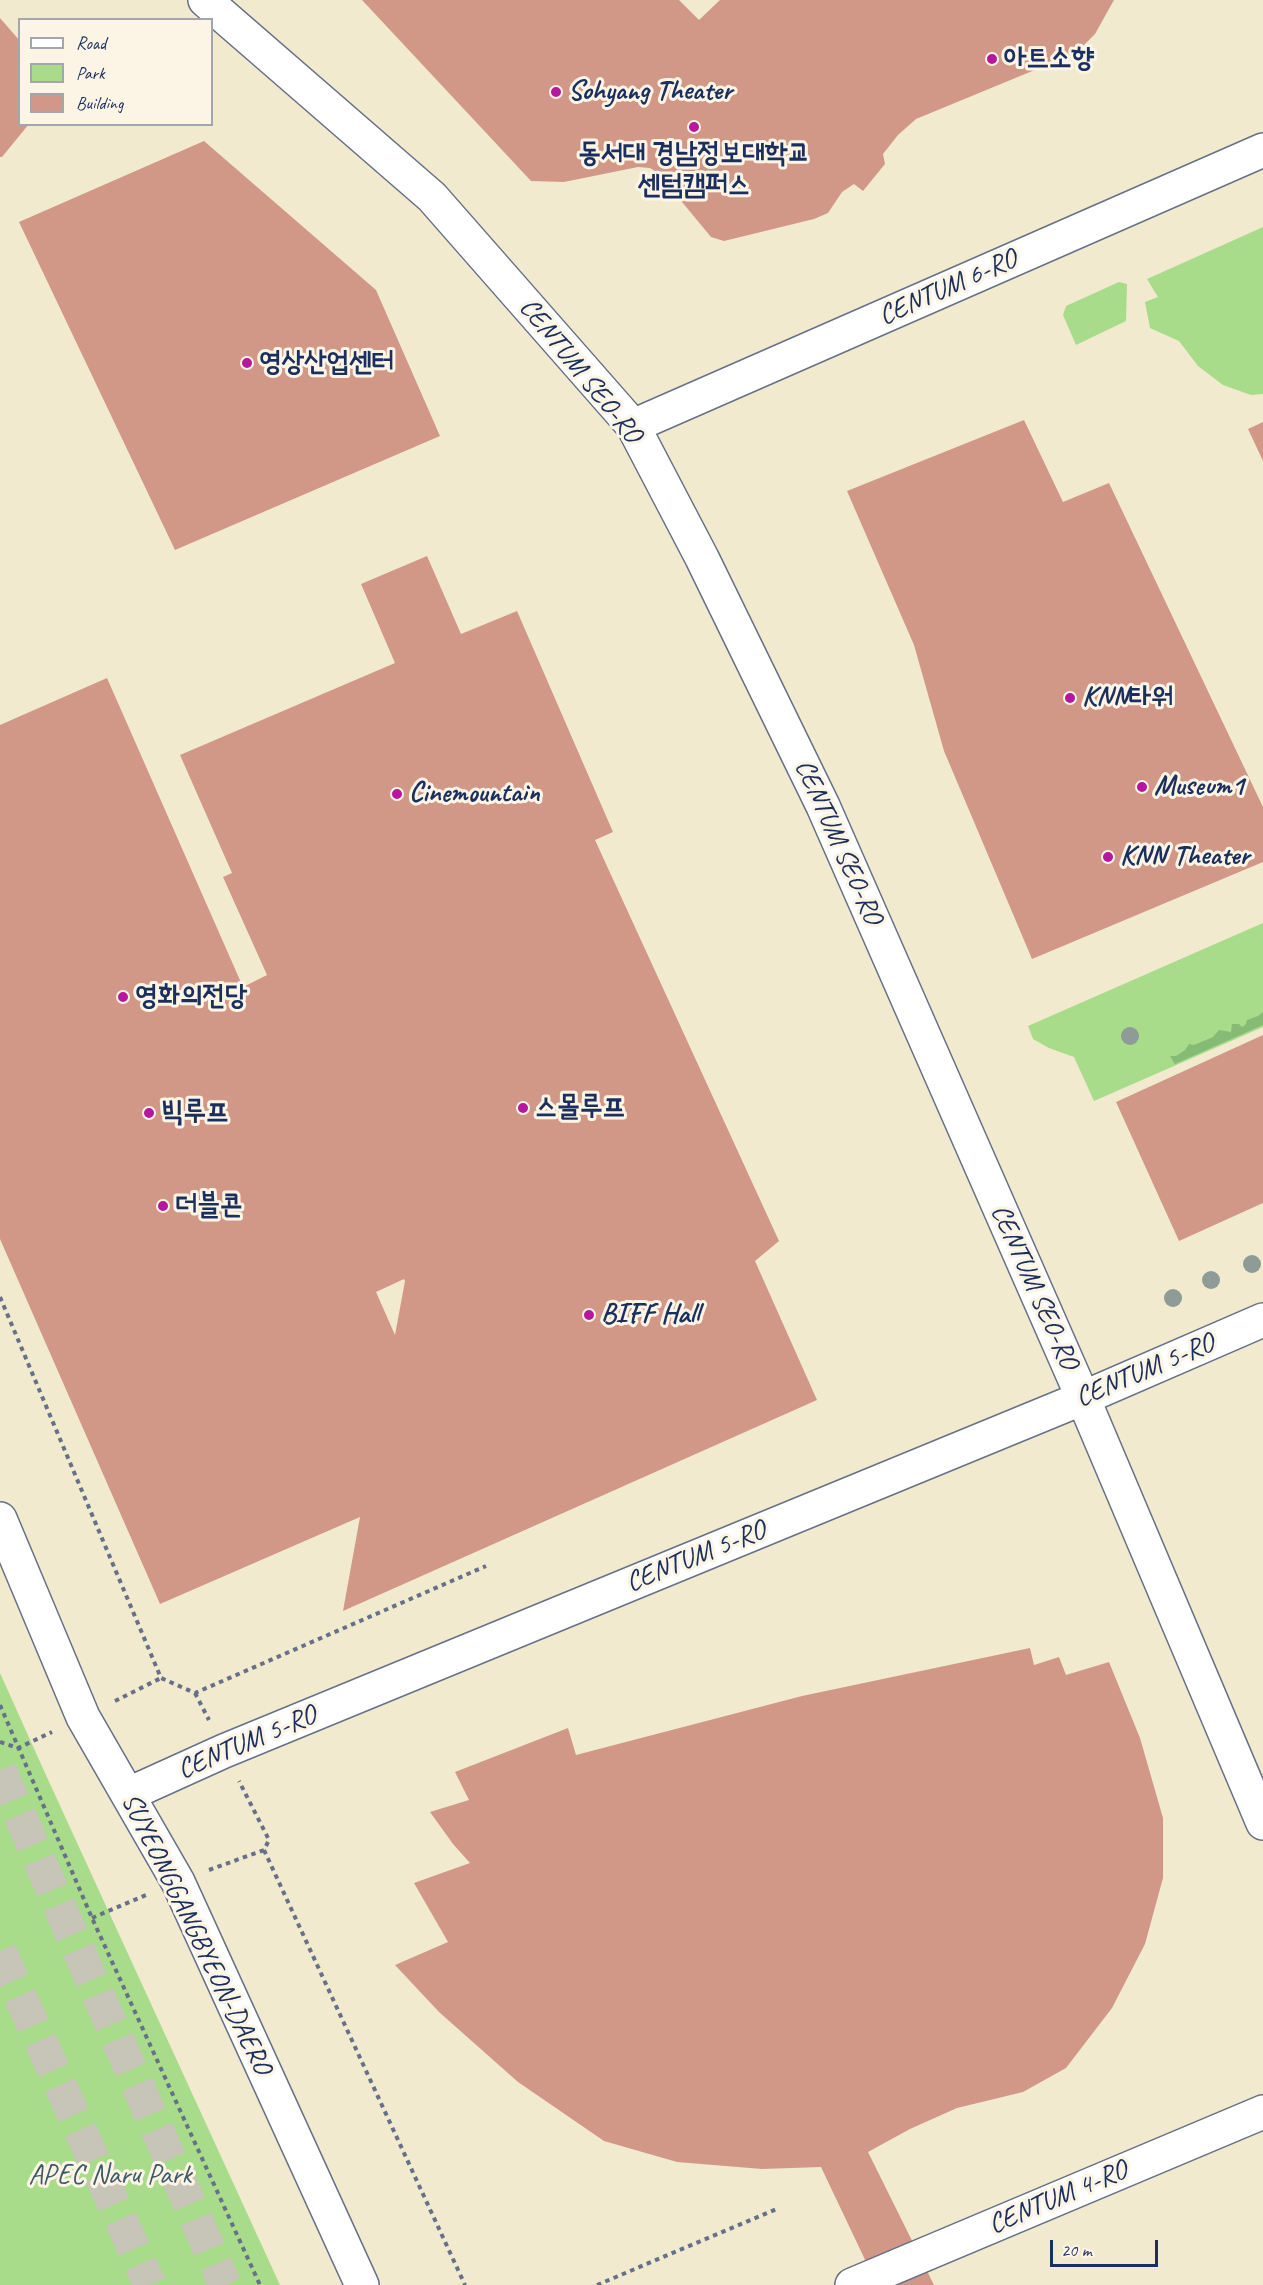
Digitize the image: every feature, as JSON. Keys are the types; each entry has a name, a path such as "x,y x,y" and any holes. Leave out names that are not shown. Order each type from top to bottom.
{"street":[{"name":"CENTUM SEO-RO","path":"205,0 432,197 633,426 702,558 823,806 1083,1398 1263,1823"},
{"name":"CENTUM 6-RO","path":"633,426 1263,150"},
{"name":"CENTUM 5-RO","path":"129,1794 224,1751 1083,1398 1263,1320"},
{"name":"SUYEONGGANGBYEON-DAERO","path":"0,1519 83,1717 178,1882 362,2285"},
{"name":"CENTUM 4-RO","path":"852,2285 1263,2112"}],"path":[{"path":"0,1297 161,1678 195,1693 269,1840 264,1850 178,1882 92,1918"},
{"path":"195,1693 486,1566"},
{"path":"0,1705 92,1918 260,2285"},
{"path":"264,1850 465,2285"},
{"path":"597,2285 779,2208"}],"green space":[{"path":"1263,227 1263,394 1251,395 1223,385 1198,366 1179,341 1150,328 1145,302 1158,297 1147,279"},
{"path":"1119,282 1127,284 1126,321 1076,345 1063,315 1066,306"},
{"path":"1263,923 1263,1027 1094,1101 1074,1057 1049,1048 1033,1039 1028,1026"},
{"path":"1263,1012 1263,1025 1175,1064 1170,1056 1176,1056 1189,1044 1194,1045 1213,1037 1219,1030 1231,1032 1232,1024 1239,1024 1242,1027 1247,1020"},
{"name":"APEC Naru Park","path":"0,1673 45,1773 280,2285 0,2285"}],"building":[{"name":"동서대 경남정보대학교 센텀캠퍼스","path":"362,0 679,0 699,20 720,0 1114,0 1095,34 1076,53 916,119 898,135 883,154 885,164 863,191 854,184 842,192 828,213 814,219 724,241 711,237 658,173 650,168 638,167 564,182 531,181"},
{"path":"0,18 18,39 18,126 27,126 0,157"},
{"name":"영상산업센터","path":"204,141 376,290 440,436 175,550 19,222"},
{"name":"KNN타워","path":"1024,420 1063,502 1109,483 1263,807 1263,862 1032,959 944,751 914,645 847,491"},
{"path":"1263,422 1263,461 1248,429"},
{"path":"427,556 461,634 517,611 613,832 595,840 779,1241 755,1261 817,1400 343,1611 360,1517 160,1604 0,1239 0,725 107,678 243,987 267,975 223,877 232,873 180,755 395,663 361,584","holes":["404,1279 395,1335 376,1292"]},
{"path":"1263,1035 1263,1203 1179,1241 1116,1102"},
{"path":"1030,1648 1034,1665 1059,1657 1066,1675 1109,1662 1140,1738 1163,1818 1163,1878 1145,1944 1112,2008 1066,2068 1023,2092 957,2108 910,2129 868,2152 934,2285 877,2285 821,2167 762,2169 677,2162 604,2141 518,2082 439,2012 395,1965 448,1942 414,1883 470,1863 430,1812 469,1800 455,1772 568,1728 576,1755 802,1696"}],"tunnel":[{"path":"0,1770 225,2285"},
{"path":"0,1951 150,2285"}],"place":[{"name":"아트소향","path":"992,59"},
{"name":"Sohyang Theater","path":"556,92"},
{"name":"동서대 경남정보대학교 센텀캠퍼스","path":"694,127"},
{"name":"영상산업센터","path":"247,363"},
{"name":"KNN타워","path":"1070,698"},
{"name":"Museum1","path":"1142,787"},
{"name":"Cinemountain","path":"397,794"},
{"name":"KNN Theater","path":"1108,857"},
{"name":"영화의전당","path":"123,997"},
{"name":"스몰루프","path":"523,1108"},
{"name":"빅루프","path":"149,1113"},
{"name":"더블콘","path":"163,1206"},
{"name":"BIFF Hall","path":"589,1315"}]}
